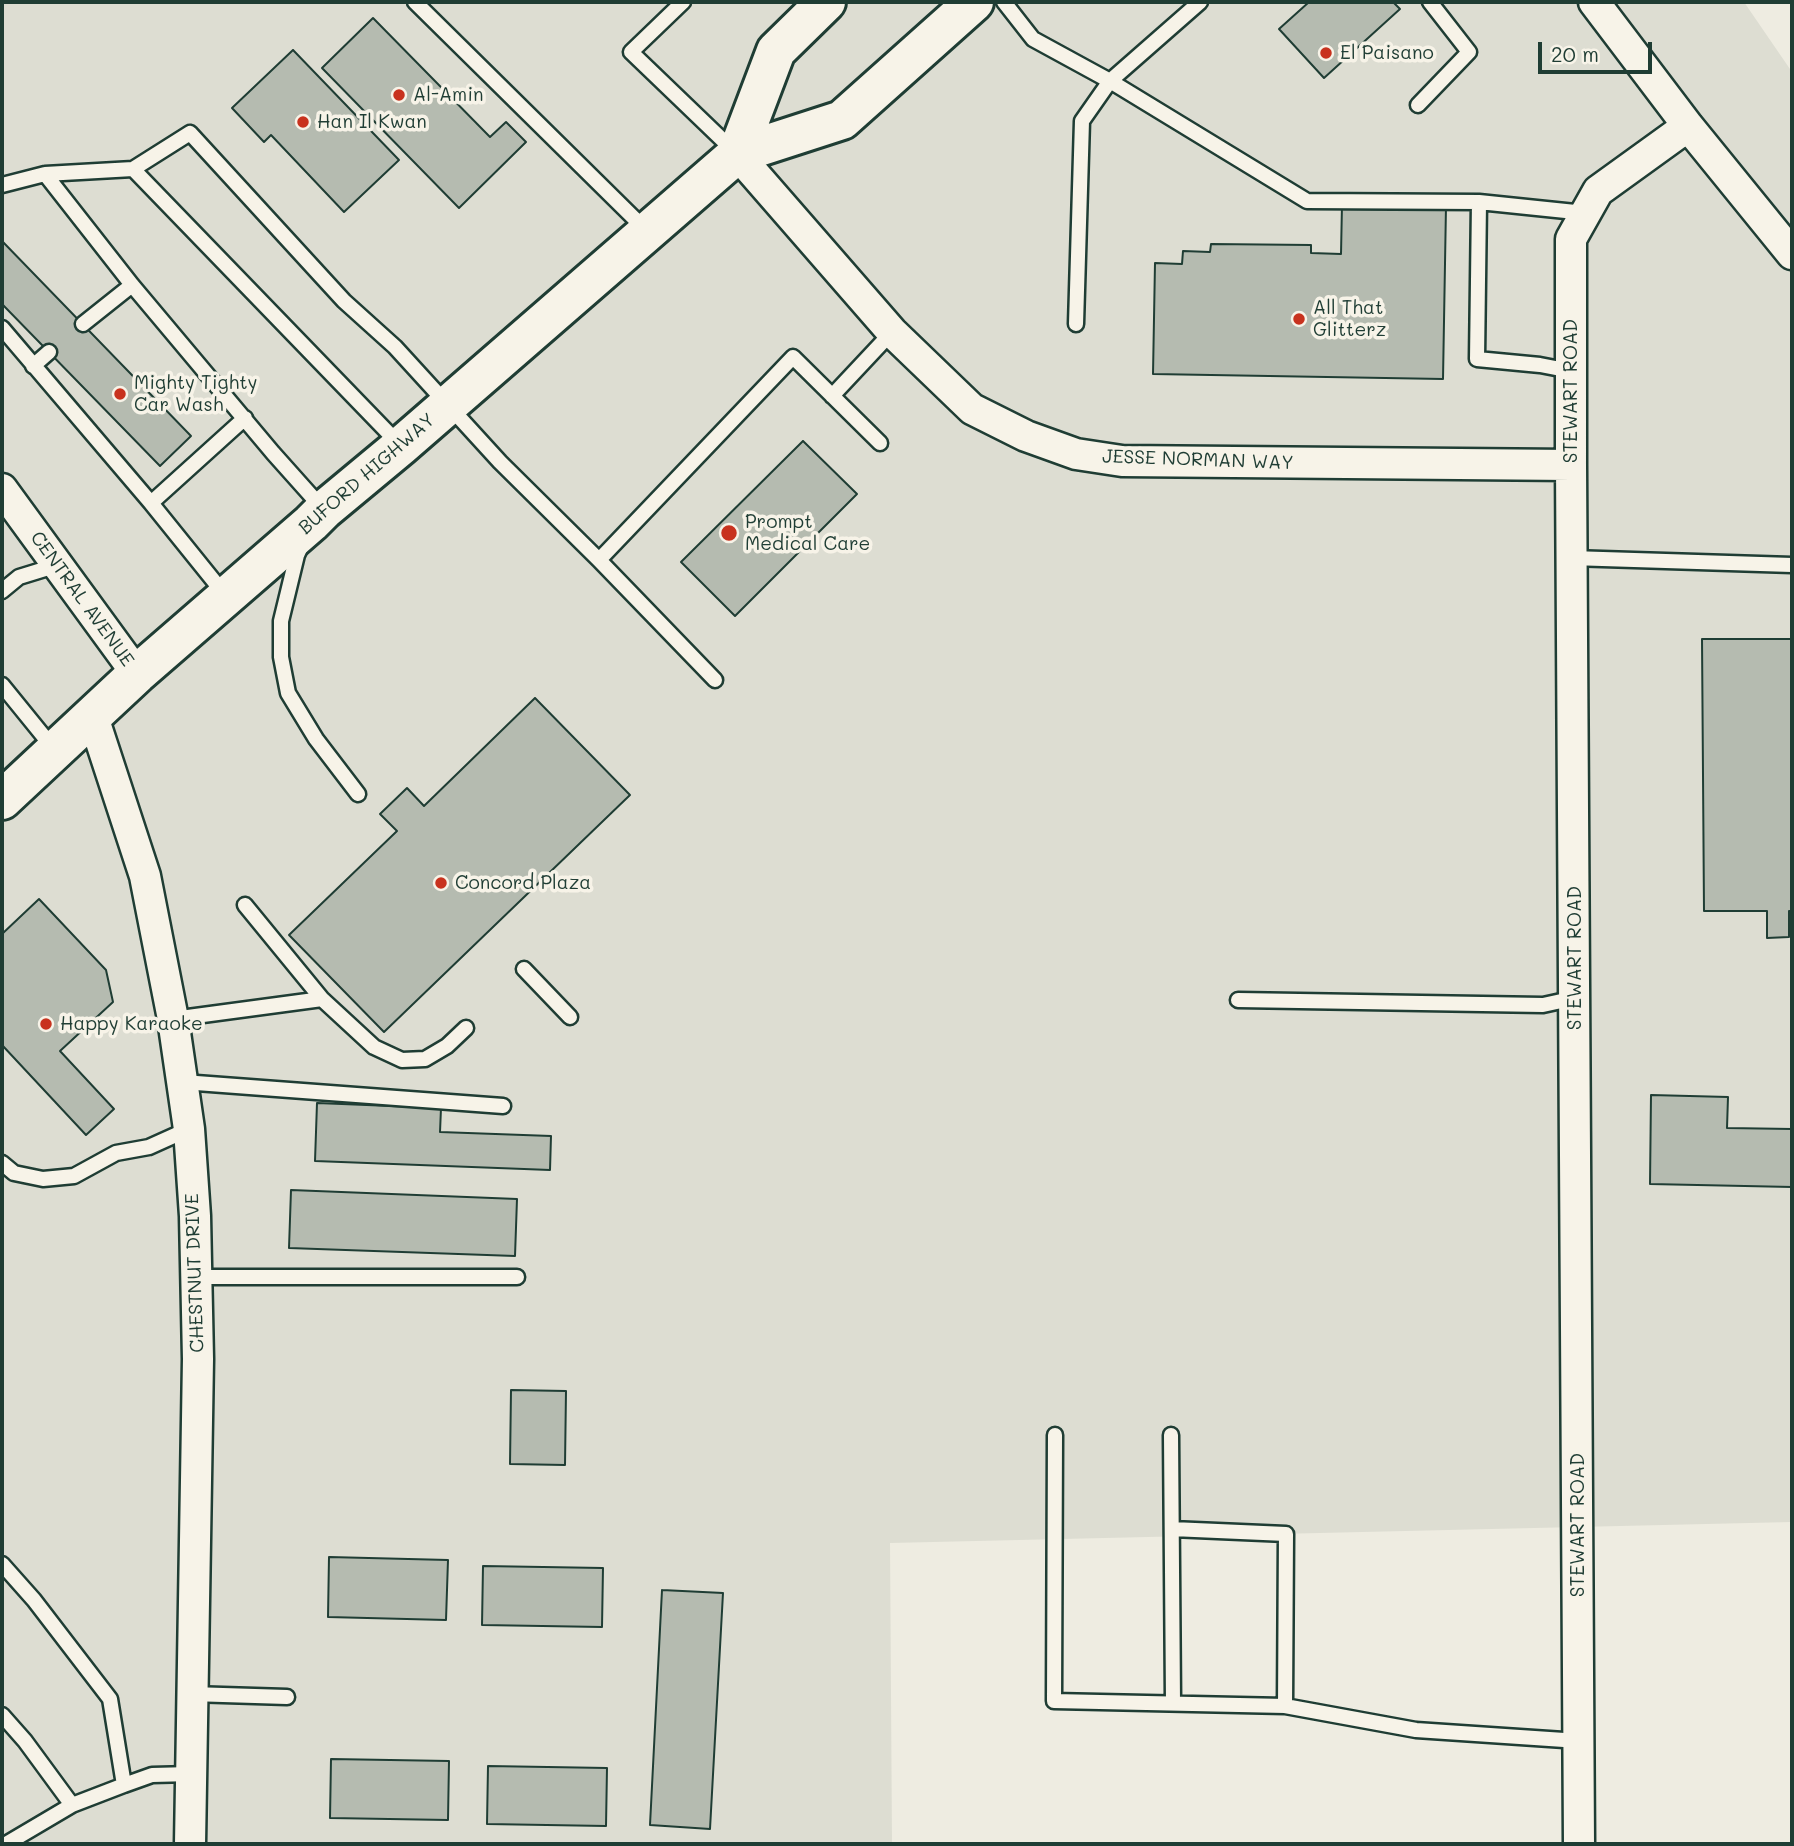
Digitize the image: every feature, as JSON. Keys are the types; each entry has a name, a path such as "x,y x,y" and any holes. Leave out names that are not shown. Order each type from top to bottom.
{"main road":[{"name":"BUFORD HIGHWAY","path":"737,154 776,51 826,2"},
{"name":"BUFORD HIGHWAY","path":"2,800 136,674 737,154 842,120 974,2"}],"street":[{"path":"1594,2 1792,254"},
{"name":"STEWART ROAD","path":"1579,1844 1571,239 1598,191 1689,126"},
{"name":"JESSE NORMAN WAY","path":"737,154 892,332 972,409 1026,436 1076,454 1122,461 1571,465"},
{"name":"CENTRAL AVENUE","path":"2,489 136,674"},
{"name":"CHESTNUT DRIVE","path":"92,714 145,876 173,1019 189,1129 195,1216 198,1373 190,1844"}],"lane":[{"path":"415,2 647,231"},
{"path":"683,2 631,52 737,154"},
{"path":"1004,2 1033,39 1110,81 1307,201 1479,202 1585,213"},
{"path":"1076,324 1082,121 1110,81 1200,2"},
{"path":"1418,105 1469,52 1430,2"},
{"path":"2,185 45,174 133,169 190,133 344,301 396,348 500,462 715,680"},
{"path":"133,169 401,446"},
{"path":"45,174 132,285 273,453 317,516 298,555 281,621 281,657 288,692 316,739 358,794"},
{"path":"1479,202 1477,359 1571,370"},
{"path":"83,324 132,285"},
{"path":"2,328 226,597"},
{"path":"832,396 892,332"},
{"path":"33,366 49,352"},
{"path":"599,560 793,357 880,443"},
{"path":"150,503 245,418"},
{"path":"1572,558 1792,565"},
{"path":"2,591 19,577 58,565"},
{"path":"2,685 55,750"},
{"path":"245,905 322,999 374,1047 402,1060 425,1059 447,1046 466,1028"},
{"path":"524,969 570,1017"},
{"path":"1238,1000 1543,1005 1575,998"},
{"path":"173,1019 322,999"},
{"path":"183,1082 503,1106"},
{"path":"2,1163 14,1173 43,1179 74,1176 116,1153 149,1147 189,1129"},
{"path":"197,1277 517,1277"},
{"path":"1055,1435 1054,1701 1285,1706 1416,1730 1578,1741"},
{"path":"1171,1435 1173,1703"},
{"path":"1172,1529 1286,1534 1285,1706"},
{"path":"2,1564 34,1600 110,1699 124,1785"},
{"path":"191,1694 287,1698"},
{"path":"2,1715 25,1741 72,1805"},
{"path":"6,1844 72,1805 124,1785 152,1775 191,1774"}],"shaded area":[{"path":"2,2 1744,2 1792,72 1792,1522 890,1543 892,1844 2,1844"}],"building":[{"name":"El Paisano","path":"1309,2 1393,2 1400,9 1324,78 1279,29"},
{"name":"Al-Amin","path":"373,18 490,137 506,122 526,142 459,208 322,68"},
{"name":"Han Il Kwan","path":"293,50 399,160 344,212 271,135 264,142 232,108"},
{"name":"All That Glitterz","path":"1342,204 1446,206 1443,379 1153,374 1155,263 1182,264 1183,251 1210,252 1211,244 1311,245 1311,253 1341,254"},
{"name":"Mighty Tighty Car Wash","path":"2,241 191,436 160,466 2,304"},
{"path":"803,441 857,494 735,616 681,562"},
{"path":"1702,639 1792,639 1792,911 1789,911 1789,937 1767,938 1767,911 1704,911"},
{"name":"Concord Plaza","path":"535,698 630,795 384,1032 289,935 397,831 380,814 407,788 424,806"},
{"name":"Happy Karaoke","path":"39,899 106,970 113,1002 60,1051 114,1109 86,1135 2,1045 2,934"},
{"path":"1651,1095 1728,1097 1727,1128 1792,1129 1792,1187 1650,1184"},
{"path":"317,1103 441,1108 440,1132 551,1136 550,1170 315,1161"},
{"path":"291,1190 517,1199 515,1256 289,1248"},
{"path":"511,1390 566,1391 565,1465 510,1464"},
{"path":"329,1557 448,1560 446,1620 328,1617"},
{"path":"483,1566 603,1568 602,1627 482,1625"},
{"path":"662,1590 723,1593 710,1829 650,1825"},
{"path":"331,1759 449,1761 448,1820 330,1818"},
{"path":"488,1766 607,1768 606,1826 487,1824"}],"place":[{"name":"El Paisano","path":"1326,53"},
{"name":"Al-Amin","path":"399,95"},
{"name":"Han Il Kwan","path":"303,122"},
{"name":"All That Glitterz","path":"1299,319"},
{"name":"Mighty Tighty Car Wash","path":"120,394"},
{"name":"Prompt Medical Care","path":"729,533"},
{"name":"Concord Plaza","path":"441,883"},
{"name":"Happy Karaoke","path":"46,1024"}]}
